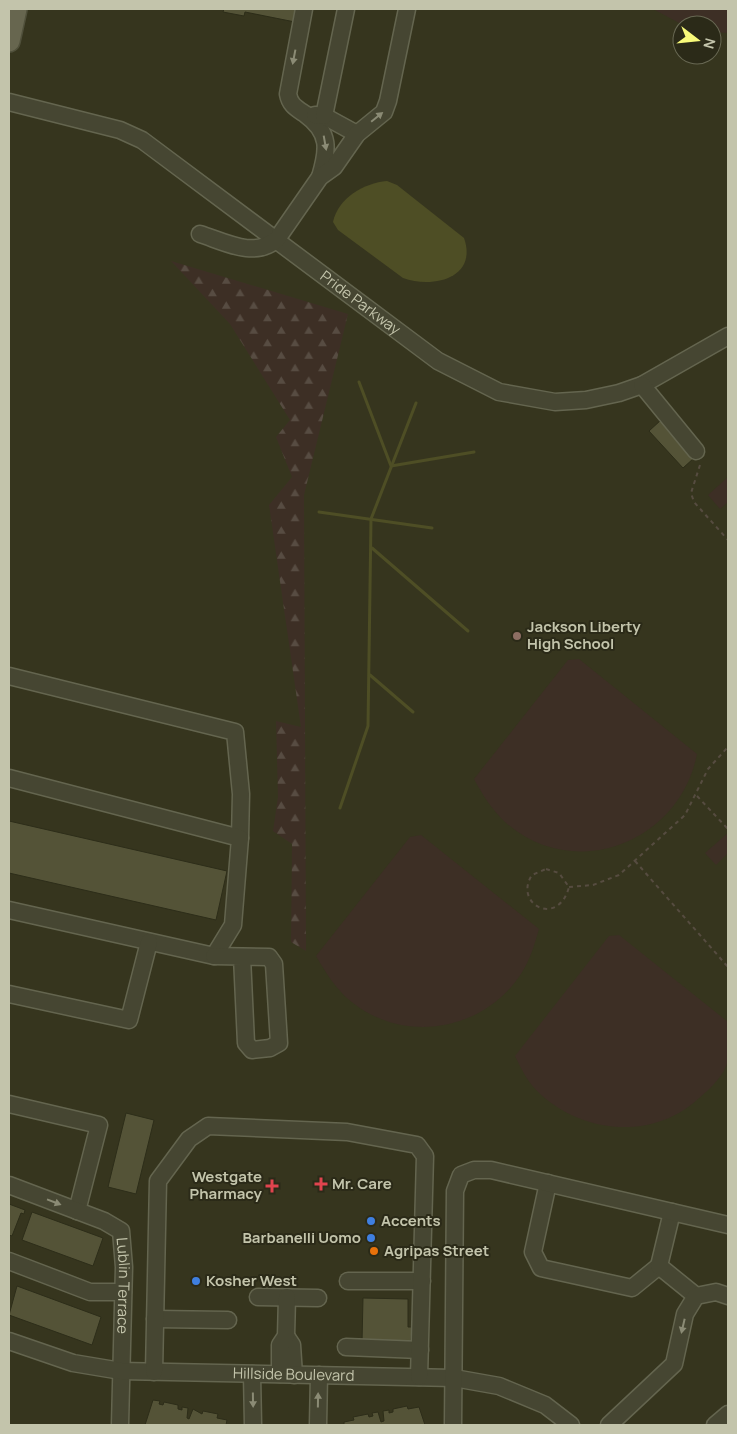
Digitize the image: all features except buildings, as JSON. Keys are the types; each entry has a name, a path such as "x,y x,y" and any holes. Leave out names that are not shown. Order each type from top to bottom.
{"main road":[{"path":"9,41 16,9"}],"street":[{"path":"200,234 250,249 268,247 277,239 320,177 326,158 324,136 317,124 289,101 288,94 304,9"},
{"path":"324,116 346,9"},
{"path":"320,177 334,167 357,134 384,112 388,101 407,9"},
{"name":"Pride Parkway","path":"9,102 133,134 277,239 438,361 499,392 555,402 586,400 618,393 642,385 728,336"},
{"path":"306,114 324,116 357,134"},
{"path":"642,385 696,451"},
{"path":"9,676 235,732 241,794 240,838 233,925 214,956"},
{"path":"9,778 240,838"},
{"path":"9,910 214,956 269,956 274,964 279,1044 270,1048 252,1050 246,1043 242,957"},
{"path":"9,994 129,1020 149,942"},
{"path":"9,1104 99,1125 77,1211"},
{"path":"154,1372 158,1181 189,1139 208,1126 347,1132 417,1144 425,1156 419,1377"},
{"path":"453,1425 455,1191 461,1175 474,1170 491,1170 728,1225"},
{"path":"548,1183 533,1252 541,1268 632,1288 659,1266 672,1212"},
{"name":"Lublin Terrace","path":"9,1185 104,1221 122,1231 123,1292 120,1425"},
{"path":"9,1261 90,1292 123,1292"},
{"path":"659,1266 696,1296"},
{"path":"348,1281 422,1281"},
{"path":"609,1425 674,1364 685,1314 696,1296 716,1292 728,1296"},
{"path":"258,1296 318,1298"},
{"path":"287,1297 286,1336 292,1345 287,1375"},
{"path":"155,1319 228,1320"},
{"name":"Hillside Boulevard","path":"9,1340 73,1363 121,1372 454,1378 499,1386 544,1405 571,1425"},
{"path":"346,1347 420,1350"},
{"path":"252,1374 253,1425"},
{"path":"318,1425 319,1375"},
{"path":"715,1425 728,1414"}],"path":[{"path":"696,451 701,460 700,471 691,494 694,502 728,540"},
{"path":"570,887 608,881 619,875 635,861 685,815 697,796 708,769 728,747"},
{"path":"697,796 726,828 728,827"},
{"path":"635,861 728,967"},
{"path":"546,868 559,873 570,887 562,903 556,908 547,910 533,902 526,888 532,875 546,868"}],"green space":[{"path":"653,9 728,9 728,33 722,33 722,15 672,15 672,19"},
{"path":"171,261 348,314 304,495 306,951 291,942 292,844 273,831 278,797 276,721 301,727 269,505 292,477 276,437 290,420 230,324"},
{"path":"728,477 728,502 720,509 708,495"},
{"path":"579,659 697,754 687,785 670,810 647,831 620,844 592,851 562,850 532,840 500,817 474,779 568,660"},
{"path":"728,833 728,853 716,865 705,853"},
{"path":"421,835 539,929 524,969 500,998 482,1011 461,1020 439,1026 417,1027 373,1016 353,1003 337,987 316,956 410,837"},
{"path":"619,935 728,1022 729,1056 724,1071 716,1082 680,1112 660,1122 617,1127 595,1124 574,1116 555,1105 533,1087 515,1056 609,936"}],"shaded area":[{"path":"387,181 397,185 464,238 467,252 465,263 459,271 439,281 415,281 403,278 338,230 333,222 336,213 346,199 353,193 370,185"}],"waterway":[{"path":"359,382 391,466 474,452"},
{"path":"340,808 368,726 371,519 416,403"},
{"path":"319,512 432,528"},
{"path":"372,548 468,631"},
{"path":"370,675 413,712"}],"place":[{"name":"Jackson Liberty High School","path":"517,636"},
{"name":"Mr. Care","path":"321,1184"},
{"name":"Westgate Pharmacy","path":"272,1186"},
{"name":"Accents","path":"371,1221"},
{"name":"Barbanelli Uomo","path":"371,1238"},
{"name":"Agripas Street","path":"374,1251"},
{"name":"Kosher West","path":"196,1281"}]}
